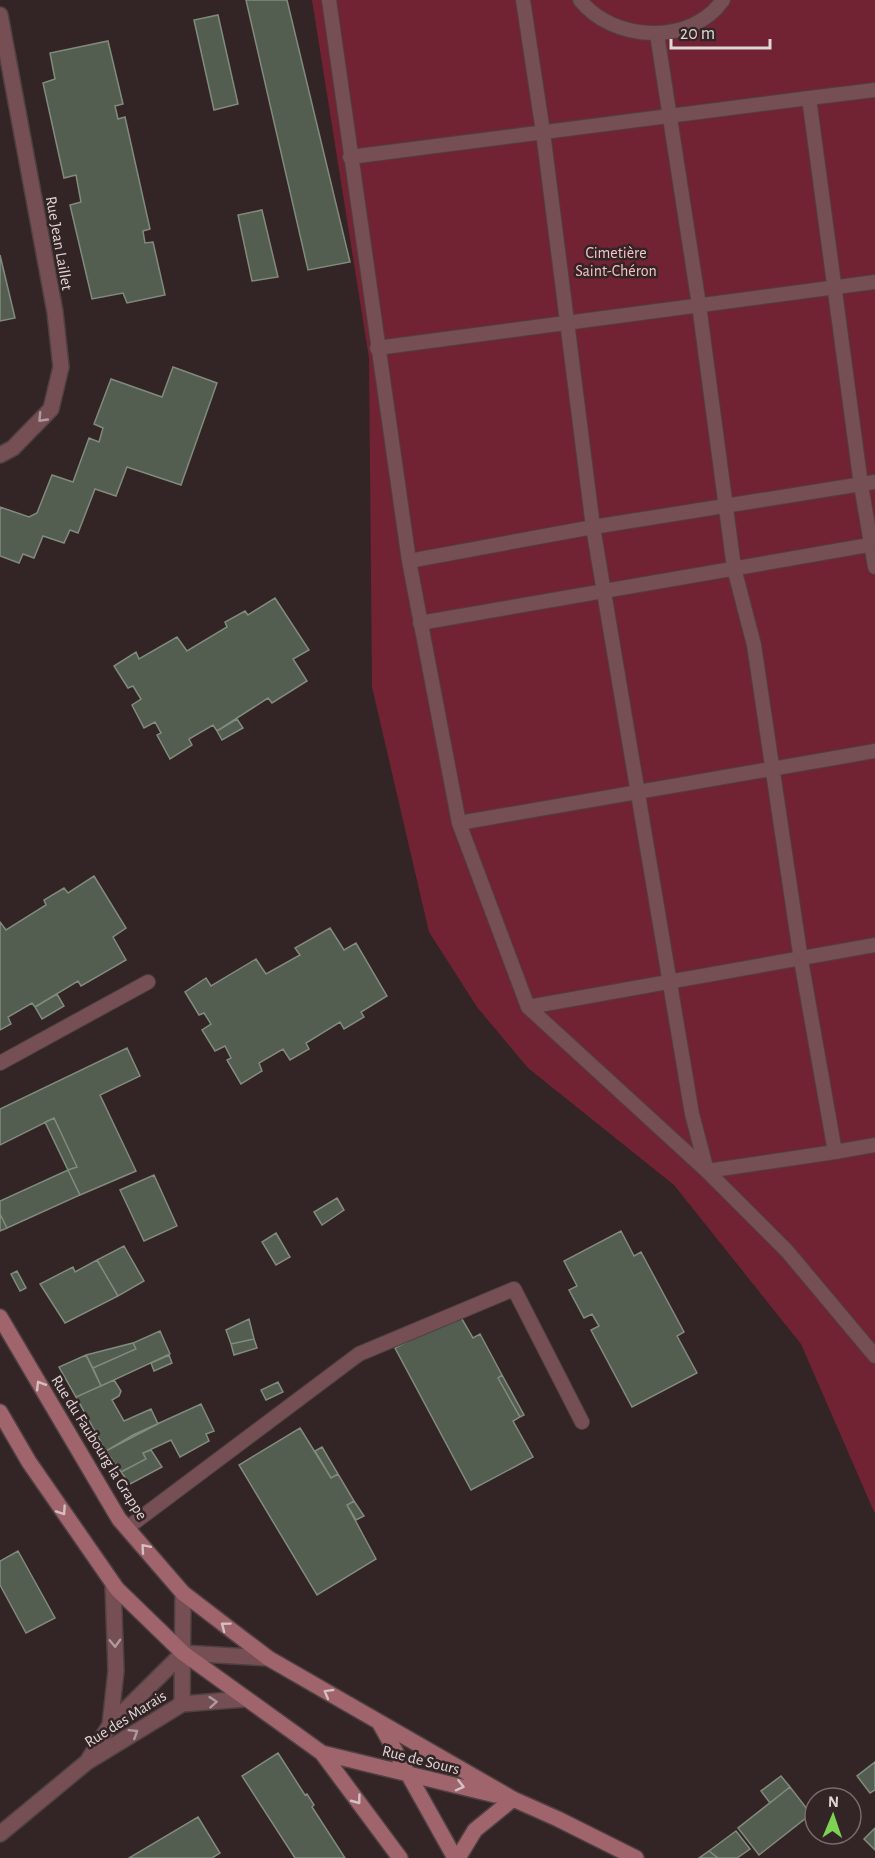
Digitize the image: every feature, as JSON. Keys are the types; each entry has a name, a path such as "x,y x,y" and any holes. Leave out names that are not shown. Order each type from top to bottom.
{"main road":[{"name":"Rue du Faubourg la Grappe","path":"0,1317 119,1519 183,1593 268,1658 379,1722"},
{"path":"0,1412 29,1462 113,1585 183,1653 322,1753 400,1858"},
{"path":"379,1722 456,1858 475,1830 513,1799"},
{"name":"Rue de Sours","path":"379,1722 513,1799 636,1858"},
{"name":"Rue de Sours","path":"322,1753 513,1799"}],"street":[{"name":"Rue Jean Laillet","path":"0,15 55,312 62,367 51,409 13,448 0,454"},
{"name":"Rue des Marais","path":"110,1725 116,1671 113,1585"},
{"name":"Rue des Marais","path":"182,1704 183,1593"},
{"name":"Rue des Marais","path":"87,1762 110,1725 183,1653"},
{"path":"183,1653 268,1658"},
{"name":"Rue des Marais","path":"0,1834 87,1762 182,1704 245,1699"}],"lane":[{"path":"329,0 409,561 459,823 528,1007 707,1171 786,1251 874,1353"},
{"path":"523,0 543,132 602,591 692,1114 707,1171"},
{"path":"580,0 600,19 628,30 657,34 689,27 715,11 723,0"},
{"path":"657,34 672,116 699,305 724,507 734,568 754,645 801,960 835,1152"},
{"path":"350,158 875,90"},
{"path":"809,98 836,287 868,483 875,567"},
{"path":"377,348 875,282"},
{"path":"409,561 592,527 868,483"},
{"path":"420,623 873,544"},
{"path":"459,823 875,751"},
{"path":"528,1007 668,980 801,960 875,945"},
{"path":"0,1063 148,982"},
{"path":"707,1171 875,1145"},
{"path":"128,1528 359,1354 514,1289 582,1422"}],"green space":[{"name":"Cimetière Saint-Chéron","path":"312,0 875,0 875,1514 801,1344 674,1185 528,1068 477,1007 429,932 372,687 369,358"}],"building":[{"path":"246,0 287,0 350,262 308,270"},
{"path":"218,15 238,104 214,110 194,20"},
{"path":"108,41 123,104 115,106 118,119 125,117 150,229 143,231 145,243 153,242 165,295 127,303 123,293 92,299 70,205 81,202 76,175 64,178 43,83 55,79 50,53"},
{"path":"262,210 278,277 252,281 238,215"},
{"path":"0,255 15,318 0,321"},
{"path":"173,367 217,383 181,485 127,467 116,496 95,489 78,533 70,530 64,543 43,536 34,558 23,554 19,563 0,556 0,507 29,517 37,513 52,475 73,482 89,438 99,442 103,428 94,424 111,379 162,397"},
{"path":"275,598 309,650 293,659 307,681 272,703 268,698 217,731 213,725 189,739 192,745 170,759 157,735 161,733 155,722 144,728 132,705 141,699 133,686 128,688 114,666 136,652 139,659 177,637 187,651 227,627 225,622 245,611 248,615"},
{"path":"237,719 243,728 222,740 217,731"},
{"path":"94,876 126,928 113,937 126,960 81,986 78,981 35,1007 32,1003 8,1017 11,1024 0,1030 0,922 6,930 46,905 44,900 64,888 68,893"},
{"path":"330,928 344,950 356,943 387,996 361,1012 364,1017 344,1029 340,1022 306,1043 309,1049 290,1060 283,1049 259,1063 262,1071 241,1084 227,1060 231,1058 225,1046 215,1051 202,1030 211,1024 204,1013 199,1015 185,992 206,978 211,986 256,959 266,974 300,955 295,948"},
{"path":"57,994 64,1006 42,1019 35,1007"},
{"path":"127,1048 140,1076 100,1095 136,1171 80,1195 68,1170 77,1167 54,1118 0,1145 0,1109"},
{"path":"54,1118 77,1167 68,1170 45,1122"},
{"path":"68,1170 80,1195 7,1228 0,1214 0,1201"},
{"path":"154,1175 177,1226 144,1241 120,1190"},
{"path":"337,1198 344,1210 322,1225 314,1212"},
{"path":"0,1214 7,1228 0,1231"},
{"path":"621,1231 634,1256 641,1252 684,1332 677,1336 697,1373 632,1407 591,1330 599,1326 592,1314 584,1318 569,1290 577,1286 564,1261"},
{"path":"276,1233 290,1257 276,1265 262,1242"},
{"path":"124,1246 144,1281 118,1296 97,1260"},
{"path":"97,1260 118,1296 65,1323 40,1284 73,1267 75,1272"},
{"path":"17,1271 26,1288 20,1291 11,1274"},
{"path":"459,1314 473,1338 480,1334 502,1375 498,1378 520,1417 513,1421 533,1457 471,1490 395,1348"},
{"path":"249,1319 254,1339 231,1344 226,1330"},
{"path":"160,1331 170,1354 101,1386 93,1368 136,1349 133,1343"},
{"path":"254,1339 257,1348 234,1355 231,1344"},
{"path":"133,1343 136,1349 93,1368 86,1355"},
{"path":"86,1355 101,1386 76,1397 59,1367"},
{"path":"169,1355 172,1363 154,1371 151,1363"},
{"path":"502,1375 524,1415 520,1417 498,1378"},
{"path":"114,1380 121,1391 119,1396 112,1400 124,1421 151,1409 158,1424 106,1451 76,1397"},
{"path":"278,1382 283,1392 266,1400 261,1390"},
{"path":"201,1404 214,1431 206,1434 209,1441 180,1457 171,1440 143,1453 146,1459 121,1472 106,1451 133,1435"},
{"path":"300,1428 331,1478 338,1474 354,1501 347,1505 376,1559 317,1595 239,1465"},
{"path":"322,1447 338,1474 331,1478 315,1451"},
{"path":"151,1450 162,1467 130,1484 121,1472 146,1459 143,1453"},
{"path":"354,1501 364,1516 356,1520 347,1505"},
{"path":"18,1551 55,1618 26,1633 0,1585 0,1561"},
{"path":"278,1753 305,1795 307,1794 314,1805 312,1807 345,1858 295,1858 242,1776"},
{"path":"875,1762 875,1790 870,1793 857,1776"},
{"path":"781,1776 790,1787 770,1803 761,1791"},
{"path":"790,1787 803,1804 803,1820 759,1855 738,1828"},
{"path":"198,1817 220,1853 212,1858 129,1858"},
{"path":"875,1828 875,1850 864,1839"},
{"path":"736,1831 750,1849 737,1858 718,1858 709,1851"},
{"path":"709,1851 718,1858 699,1858"}]}
